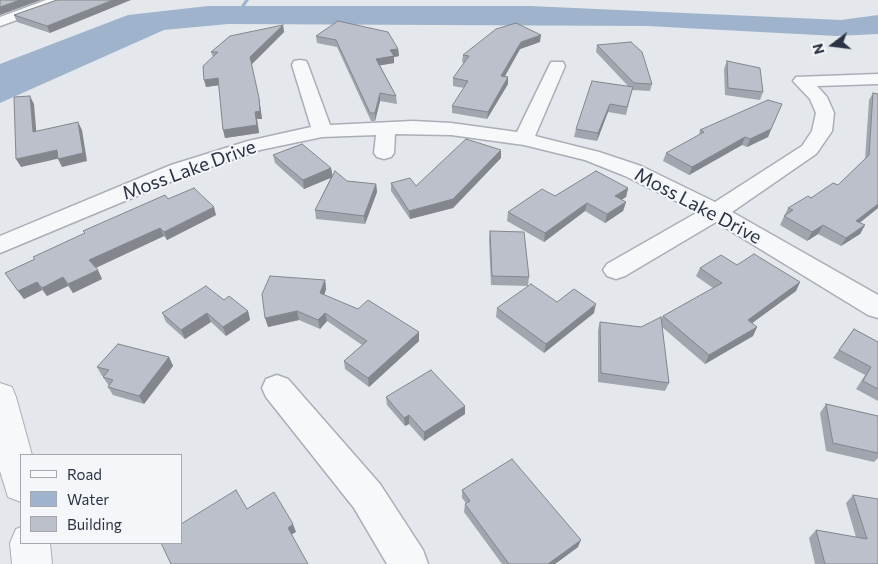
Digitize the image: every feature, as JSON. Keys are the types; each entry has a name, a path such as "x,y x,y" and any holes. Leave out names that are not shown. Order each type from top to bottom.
{"street":[{"path":"0,22 59,0"},
{"path":"300,65 322,131"},
{"path":"524,139 557,66"},
{"path":"616,270 716,212 799,158 816,142 822,131 825,113 818,97 802,81 878,79"},
{"path":"384,154 386,128"},
{"name":"Moss Lake Drive","path":"0,245 221,155 322,131 386,128 451,129 524,139 592,156 633,171 716,212 878,308"},
{"path":"277,388 367,496 409,564"},
{"path":"0,397 8,423 20,480"},
{"path":"30,544 32,564"}],"water":[{"path":"208,6 530,6 841,20 878,15 878,34 836,36 647,26 228,24 164,30 0,103 0,64 128,15"}],"building":[{"path":"0,0 20,0 0,7"},
{"path":"57,0 113,0 47,26 14,15"},
{"path":"338,21 388,32 398,49 390,50 394,56 376,59 396,96 380,93 375,113 370,113 336,40 316,36"},
{"path":"516,23 541,35 521,42 501,76 508,77 488,112 452,106 468,81 453,78 469,56 463,55 496,29"},
{"path":"283,25 250,57 259,98 260,111 255,112 257,125 223,130 218,78 204,80 203,66 218,52 211,52 230,36"},
{"path":"631,42 642,52 652,84 634,83 597,45"},
{"path":"727,61 760,68 763,92 728,88"},
{"path":"592,81 633,87 627,107 610,104 598,133 576,129"},
{"path":"873,93 878,94 878,204 856,221 865,225 846,238 823,225 812,232 784,216 793,210 788,208 808,196 811,198 833,183 838,185 869,155"},
{"path":"30,96 33,132 78,122 83,153 58,159 57,150 16,159 14,97"},
{"path":"768,100 782,104 771,129 750,139 745,137 692,167 666,153 704,132 700,130"},
{"path":"466,139 501,150 453,199 409,211 391,183 410,178 416,186"},
{"path":"302,144 331,168 303,180 273,155"},
{"path":"335,171 347,181 376,184 364,216 315,210"},
{"path":"596,171 628,188 615,196 626,202 607,214 587,203 545,233 508,212 542,189 555,196"},
{"path":"194,188 214,207 164,232 160,228 89,260 98,270 68,284 63,277 42,288 37,282 18,291 5,273 35,259 33,257 85,233 83,231 165,195 168,199"},
{"path":"490,231 524,232 529,277 492,276"},
{"path":"754,254 800,282 748,320 757,327 709,355 663,316 722,283 700,268 721,255 737,265"},
{"path":"270,276 325,280 320,293 358,309 368,300 419,332 368,378 344,361 367,341 325,313 318,320 297,311 265,318 262,294"},
{"path":"531,284 557,302 574,289 596,304 546,344 497,308"},
{"path":"206,286 224,300 229,296 248,311 223,327 207,313 181,330 162,313"},
{"path":"661,317 669,383 601,373 600,322 641,327"},
{"path":"854,329 878,342 878,389 863,381 871,367 839,350"},
{"path":"118,344 169,357 139,396 108,387 113,380 103,377 109,370 97,367"},
{"path":"431,370 465,406 424,432 409,415 404,418 386,397"},
{"path":"826,404 878,416 878,453 833,443"},
{"path":"512,459 581,540 548,564 509,564 465,504 470,501 462,490"},
{"path":"236,490 247,509 274,492 293,524 288,528 308,564 171,564 161,544 182,544 182,523"},
{"path":"853,495 878,499 878,564 825,564 816,530 867,539"}],"waterway":[{"path":"239,12 247,0"}]}
